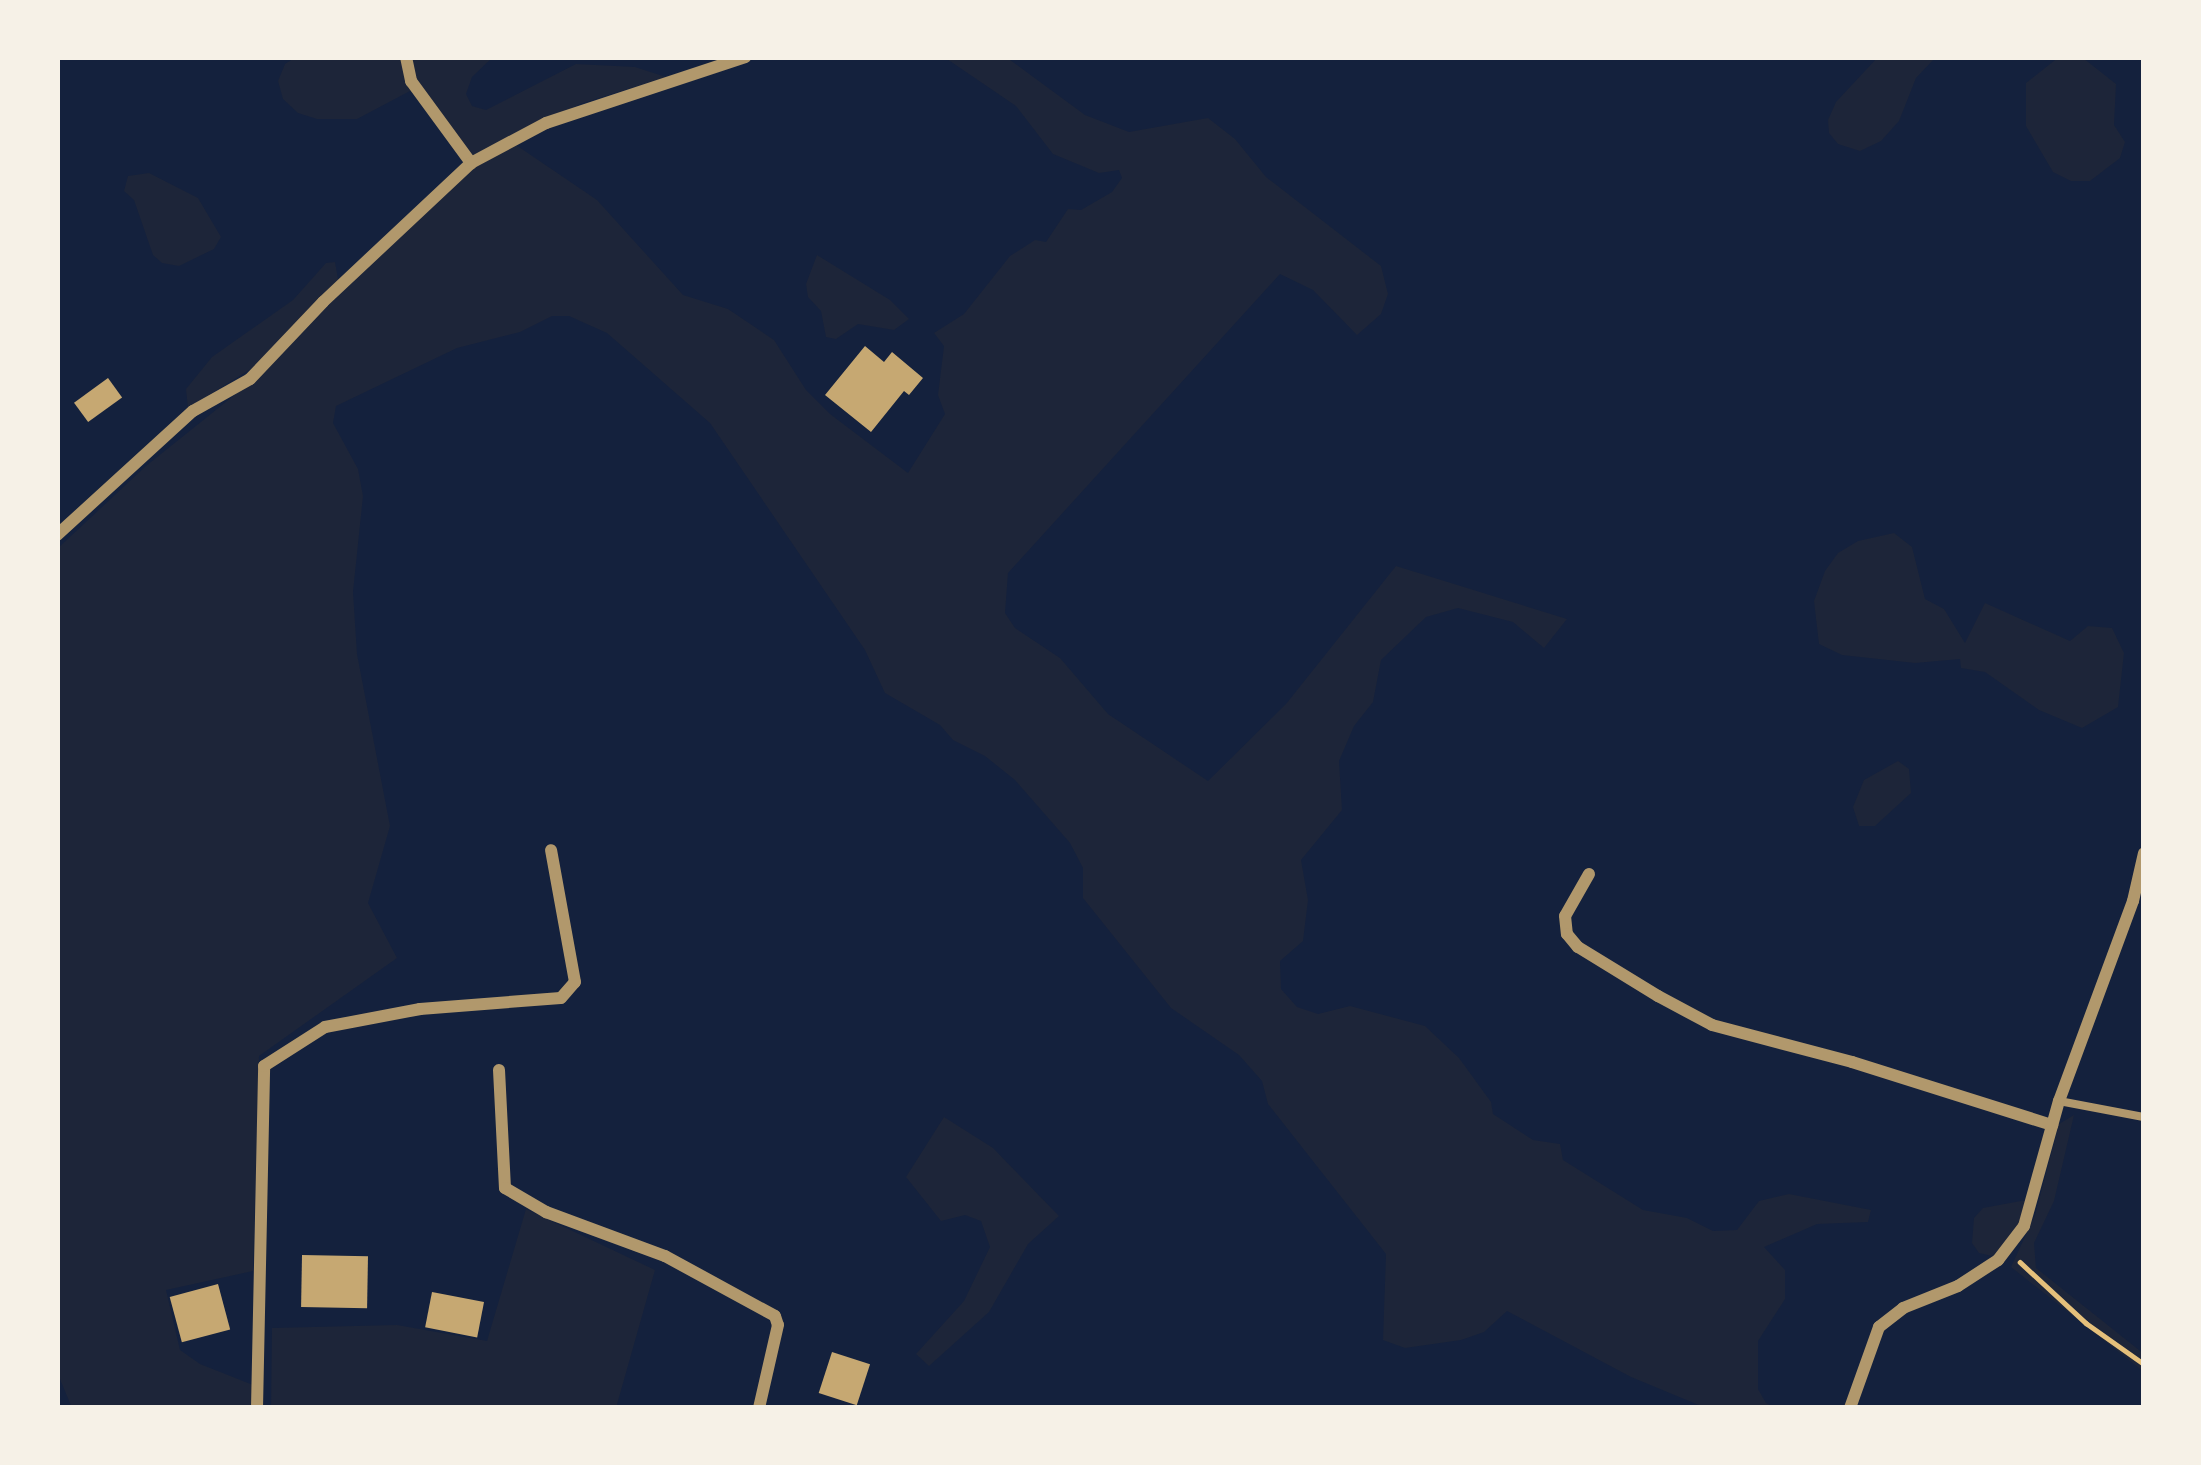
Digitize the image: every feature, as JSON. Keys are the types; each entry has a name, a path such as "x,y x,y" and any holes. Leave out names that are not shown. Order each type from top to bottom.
{"street":[{"path":"406,57 411,81 471,163"},
{"path":"57,535 194,411 250,380 471,163 546,123 745,57"},
{"path":"257,1408 264,1066 326,1027 420,1009 561,998 575,982 551,850"},
{"path":"1850,1408 1879,1327 1904,1308 1958,1286 2007,1250 2024,1226 2052,1125 2133,901 2144,853"},
{"path":"1588,874 1565,916 1567,934 1578,947 1658,996 1712,1025 1852,1062 2052,1125"},
{"path":"499,1070 505,1188 546,1212 665,1256 775,1316 778,1325 759,1408"}],"lane":[{"path":"2060,1101 2144,1117"}],"path":[{"path":"2007,1250 2086,1323 2144,1364"}],"shaded area":[{"path":"296,57 493,57 472,77 466,94 472,106 486,110 576,64 635,67 666,77 580,104 472,161 426,97 410,91 357,119 317,119 298,113 283,99 278,81 285,64"},
{"path":"944,57 1006,57 1085,115 1129,132 1208,118 1235,139 1266,177 1381,266 1388,294 1381,314 1357,335 1313,290 1280,274 1008,573 1005,613 1015,628 1060,658 1108,714 1208,781 1286,704 1396,566 1567,619 1544,648 1513,622 1458,608 1426,617 1381,660 1373,702 1354,726 1339,761 1342,810 1301,860 1308,900 1303,941 1280,961 1281,989 1297,1007 1318,1014 1350,1006 1425,1026 1459,1058 1491,1102 1493,1114 1533,1140 1560,1144 1563,1160 1643,1210 1687,1218 1713,1231 1737,1230 1759,1201 1789,1194 1871,1210 1868,1222 1817,1224 1764,1247 1785,1270 1785,1299 1758,1341 1758,1389 1766,1403 1776,1408 1706,1408 1631,1377 1507,1311 1484,1332 1461,1340 1405,1348 1383,1340 1386,1254 1268,1104 1262,1081 1239,1055 1171,1008 1083,898 1083,868 1070,843 1015,780 985,756 953,740 940,725 885,693 865,650 710,423 607,333 569,316 552,316 520,332 457,348 336,406 333,423 358,469 363,496 353,592 357,654 390,826 368,903 397,958 259,1056 253,1271 166,1290 180,1350 200,1364 253,1385 253,1408 72,1408 57,1372 57,549 146,466 247,385 451,185 474,165 516,145 597,200 683,295 728,309 774,340 806,390 830,414 908,473 945,414 938,395 944,346 934,333 964,314 1010,256 1035,240 1046,242 1068,209 1081,210 1112,192 1122,178 1119,170 1099,173 1053,154 1016,106"},
{"path":"1878,57 1936,57 1916,78 1899,121 1881,141 1860,151 1838,144 1829,133 1828,120 1836,102"},
{"path":"2059,57 2083,58 2116,84 2114,125 2125,142 2120,158 2090,181 2071,181 2053,172 2026,126 2026,83"},
{"path":"149,173 198,198 221,237 214,249 179,266 162,263 153,255 134,200 124,191 128,176"},
{"path":"817,255 890,300 909,319 894,330 858,324 836,339 826,337 821,311 808,297 806,284"},
{"path":"335,262 338,279 345,283 254,367 188,408 186,389 212,357 293,300 326,263"},
{"path":"1894,533 1912,547 1925,599 1944,609 1965,643 1985,603 2070,641 2088,626 2112,628 2124,653 2118,707 2082,728 2039,710 1985,672 1961,668 1960,659 1915,663 1842,655 1819,644 1814,601 1825,571 1838,553 1858,541"},
{"path":"1898,761 1909,769 1911,793 1875,826 1859,826 1853,807 1864,780"},
{"path":"2074,1115 2054,1201 2034,1243 2036,1268 2144,1354 2144,1372 2011,1267 2035,1215 2059,1124"},
{"path":"944,1117 993,1148 1059,1216 1028,1244 989,1312 929,1366 916,1354 964,1301 990,1247 981,1221 965,1215 941,1221 906,1177"},
{"path":"2026,1200 2017,1229 2000,1249 1992,1256 1979,1253 1972,1243 1974,1218 1983,1208"},
{"path":"526,1209 655,1270 616,1408 271,1408 272,1328 397,1325 487,1341"}],"building":[{"path":"865,346 884,362 892,352 923,378 909,395 904,391 871,432 825,395"},
{"path":"108,378 122,397 88,422 74,403"},
{"path":"302,1255 368,1256 367,1308 301,1307"},
{"path":"218,1284 230,1329 182,1342 170,1297"},
{"path":"432,1292 484,1302 477,1337 425,1327"},
{"path":"832,1352 870,1364 857,1405 819,1393"}]}
